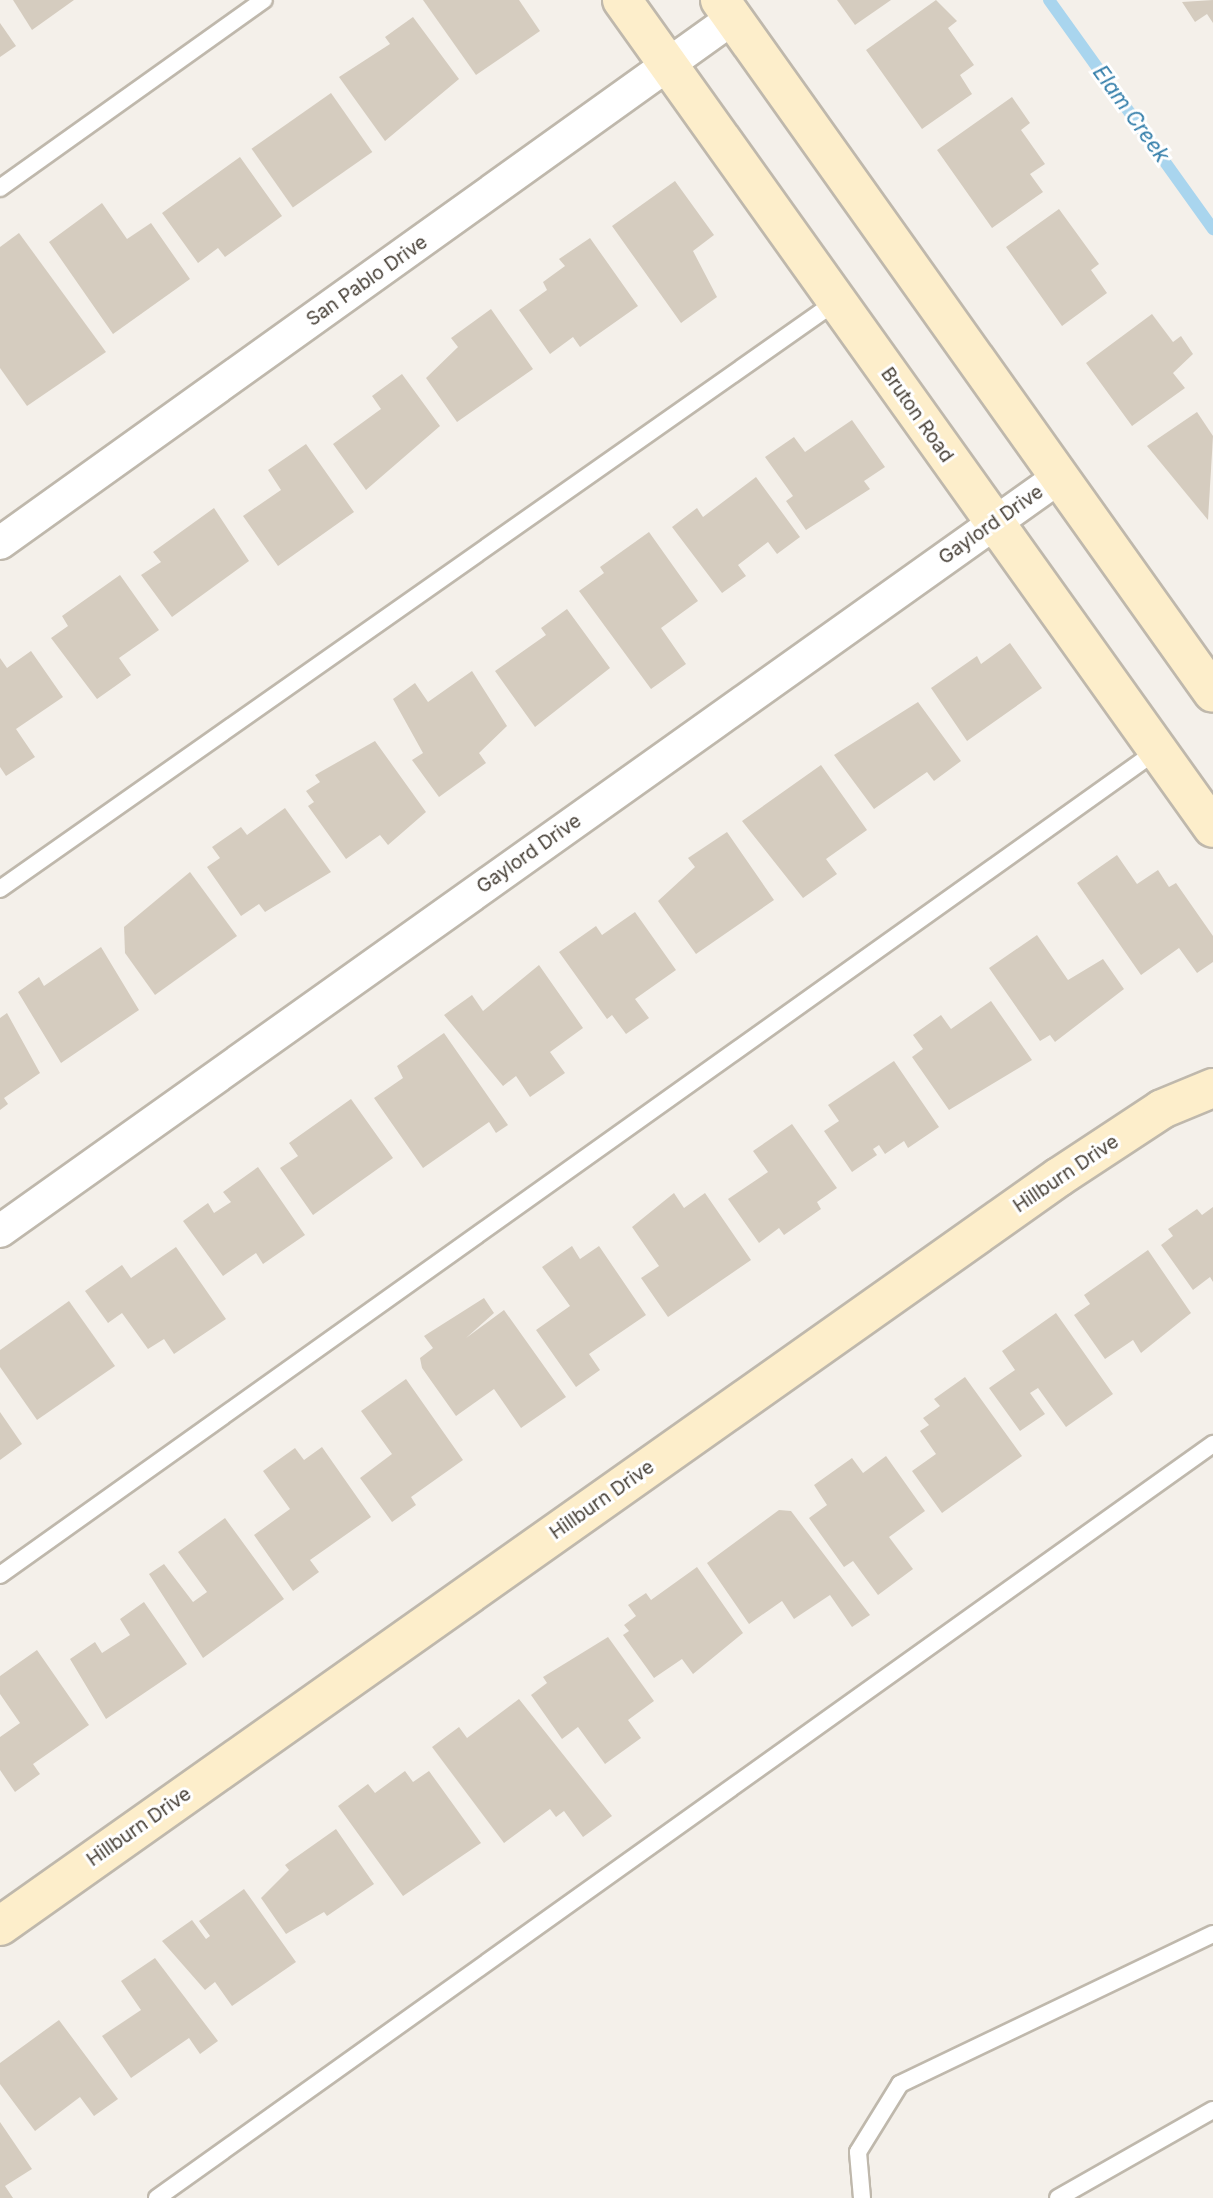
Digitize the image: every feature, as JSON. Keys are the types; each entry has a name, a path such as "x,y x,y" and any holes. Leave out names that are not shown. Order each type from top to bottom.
{"main road":[{"name":"Bruton Road","path":"622,0 1213,828"},
{"path":"726,9 1213,694"},
{"name":"Hillburn Drive","path":"0,1926 1059,1177 1163,1110 1213,1088"}],"street":[{"name":"San Pablo Drive","path":"0,543 670,67 726,9"},
{"name":"Gaylord Drive","path":"0,1231 1058,478"}],"lane":[{"path":"0,188 264,0"},
{"path":"0,889 837,301"},
{"path":"0,1575 1158,750"},
{"path":"157,2198 1213,1444"},
{"path":"862,2198 858,2152 900,2084 1213,1934"},
{"path":"1058,2198 1213,2110"}],"building":[{"path":"13,0 74,0 32,30"},
{"path":"423,0 519,0 540,31 476,75"},
{"path":"837,0 891,0 855,25"},
{"path":"936,0 957,21 948,28 974,65 960,75 972,94 922,129 866,50"},
{"path":"1213,0 1213,23 1207,14 1195,22 1182,2"},
{"path":"413,17 459,79 385,141 339,77 390,44 385,37"},
{"path":"0,23 16,46 0,57"},
{"path":"331,93 372,152 293,208 252,149"},
{"path":"1012,97 1030,123 1021,130 1045,164 1030,174 1043,192 992,228 937,150"},
{"path":"240,157 282,216 225,257 218,248 198,263 162,213"},
{"path":"675,181 714,235 693,251 717,297 681,323 612,226"},
{"path":"102,203 127,239 151,223 190,279 113,334 49,242"},
{"path":"1059,209 1099,264 1091,270 1107,293 1062,326 1006,247"},
{"path":"19,233 106,352 27,406 0,368 0,247"},
{"path":"590,238 638,306 580,347 573,337 550,354 519,310 547,290 543,282 565,266 559,259"},
{"path":"491,309 533,369 457,422 426,378 458,347 451,338"},
{"path":"1152,314 1173,342 1181,336 1193,354 1173,373 1185,388 1132,426 1086,363"},
{"path":"402,374 440,426 366,490 333,444 381,409 372,396"},
{"path":"1197,412 1213,436 1208,520 1147,446"},
{"path":"852,420 885,467 864,481 870,489 806,530 786,501 793,496 765,457 794,437 805,452"},
{"path":"306,444 354,512 278,566 243,516 281,490 268,470"},
{"path":"756,477 800,537 777,554 768,542 738,565 746,576 722,593 672,527 697,508 703,517"},
{"path":"214,508 249,561 172,617 141,575 161,562 153,552"},
{"path":"649,532 698,601 661,628 686,664 651,689 579,591 604,573 600,567"},
{"path":"120,575 159,630 119,658 131,675 97,699 51,638 68,626 62,616"},
{"path":"567,609 610,668 535,727 495,671 546,635 541,628"},
{"path":"1010,643 1042,688 967,741 931,688 977,656 981,664"},
{"path":"31,651 63,697 16,729 35,757 6,776 0,767 0,658 7,668"},
{"path":"472,671 507,726 479,753 486,763 439,797 412,760 423,753 393,699 415,683 428,702"},
{"path":"918,702 961,761 934,781 927,772 874,809 834,755"},
{"path":"375,741 426,812 388,845 380,835 346,859 308,806 314,802 306,791 320,782 315,775"},
{"path":"821,765 867,830 826,859 837,874 803,898 742,821"},
{"path":"285,808 331,872 265,912 259,904 241,916 207,867 220,858 212,847 241,827 247,835"},
{"path":"727,832 774,900 696,954 658,901 695,867 688,858"},
{"path":"1117,855 1137,884 1158,870 1169,887 1176,883 1213,936 1213,962 1197,973 1179,948 1141,975 1077,883"},
{"path":"190,872 237,936 155,995 125,953 124,927"},
{"path":"635,912 676,970 635,999 649,1018 626,1034 612,1015 607,1019 559,952 596,926 602,935"},
{"path":"1037,935 1068,980 1103,959 1124,989 1055,1042 1050,1035 1040,1041 989,968"},
{"path":"101,947 139,1010 61,1063 18,992 39,977 44,986"},
{"path":"539,965 583,1028 550,1052 565,1073 530,1097 516,1076 503,1086 444,1015 472,995 483,1011"},
{"path":"991,1001 1032,1060 949,1110 912,1057 923,1049 913,1035 941,1015 951,1029"},
{"path":"7,1013 40,1073 4,1098 8,1104 0,1110 0,1018"},
{"path":"444,1033 508,1125 496,1133 489,1122 423,1168 374,1098 403,1078 397,1066"},
{"path":"894,1061 939,1127 908,1148 904,1141 885,1154 879,1145 873,1149 877,1155 852,1172 824,1131 839,1121 828,1105"},
{"path":"351,1099 393,1158 313,1215 280,1168 298,1156 289,1143"},
{"path":"792,1124 837,1188 817,1202 821,1209 784,1235 779,1228 759,1243 728,1199 768,1172 753,1151"},
{"path":"258,1167 305,1235 263,1264 256,1253 223,1276 183,1221 208,1203 214,1213 231,1202 223,1192"},
{"path":"674,1193 684,1208 705,1193 751,1260 668,1317 641,1278 659,1266 632,1227"},
{"path":"1213,1207 1213,1282 1210,1277 1193,1290 1161,1245 1173,1236 1168,1229 1197,1209 1202,1215"},
{"path":"572,1246 580,1259 599,1246 646,1315 589,1354 600,1370 576,1387 536,1330 570,1306 542,1267"},
{"path":"176,1247 226,1319 174,1354 164,1339 148,1349 122,1313 108,1323 85,1291 122,1265 131,1278"},
{"path":"1148,1250 1191,1313 1141,1353 1133,1340 1105,1359 1074,1315 1090,1304 1084,1295"},
{"path":"484,1298 494,1313 466,1338 504,1310 566,1397 521,1428 494,1389 456,1416 422,1368 420,1358 433,1348 424,1336"},
{"path":"69,1301 115,1366 37,1420 0,1367 0,1350"},
{"path":"1056,1313 1113,1394 1066,1427 1038,1388 1030,1393 1045,1414 1020,1431 989,1388 1015,1370 1002,1351"},
{"path":"965,1377 1022,1456 942,1513 912,1471 936,1454 920,1431 929,1425 923,1418 940,1406 934,1399"},
{"path":"406,1379 463,1460 411,1497 416,1505 392,1522 360,1478 392,1454 361,1411"},
{"path":"0,1412 22,1444 0,1460"},
{"path":"322,1447 371,1517 310,1560 319,1572 293,1591 254,1535 290,1509 263,1471 295,1448 304,1460"},
{"path":"886,1456 925,1511 889,1537 913,1569 878,1595 853,1561 844,1567 809,1518 827,1505 814,1485 852,1458 863,1473"},
{"path":"779,1510 791,1511 870,1615 852,1627 830,1595 794,1619 782,1601 749,1624 707,1563"},
{"path":"225,1518 284,1599 203,1658 149,1574 164,1564 193,1602 207,1592 178,1552"},
{"path":"697,1567 743,1633 693,1674 682,1659 654,1678 623,1635 629,1631 624,1625 636,1616 628,1605 646,1593 651,1600"},
{"path":"144,1602 187,1664 106,1719 70,1659 95,1642 102,1653 130,1635 120,1619"},
{"path":"608,1637 654,1701 628,1720 641,1738 605,1764 578,1727 562,1739 531,1695 547,1683 543,1677"},
{"path":"37,1650 89,1725 33,1764 40,1774 15,1792 0,1770 0,1737 20,1723 0,1694 0,1676"},
{"path":"519,1699 612,1816 583,1837 564,1811 556,1817 550,1809 504,1843 432,1747 459,1727 467,1738"},
{"path":"405,1771 413,1782 429,1771 481,1843 403,1896 338,1806 368,1784 375,1793"},
{"path":"336,1829 374,1884 327,1916 324,1912 286,1934 261,1898 289,1870 285,1865"},
{"path":"244,1889 296,1962 232,2006 215,1982 205,1990 162,1941 192,1920 206,1939 210,1936 199,1921"},
{"path":"155,1958 218,2041 200,2054 189,2038 131,2078 102,2036 141,2010 121,1981"},
{"path":"59,2020 118,2099 94,2116 80,2097 35,2131 0,2084 0,2063"},
{"path":"0,2122 32,2169 5,2186 13,2198 0,2198"}],"waterway":[{"name":"Elam Creek","path":"1049,0 1213,229"}]}
